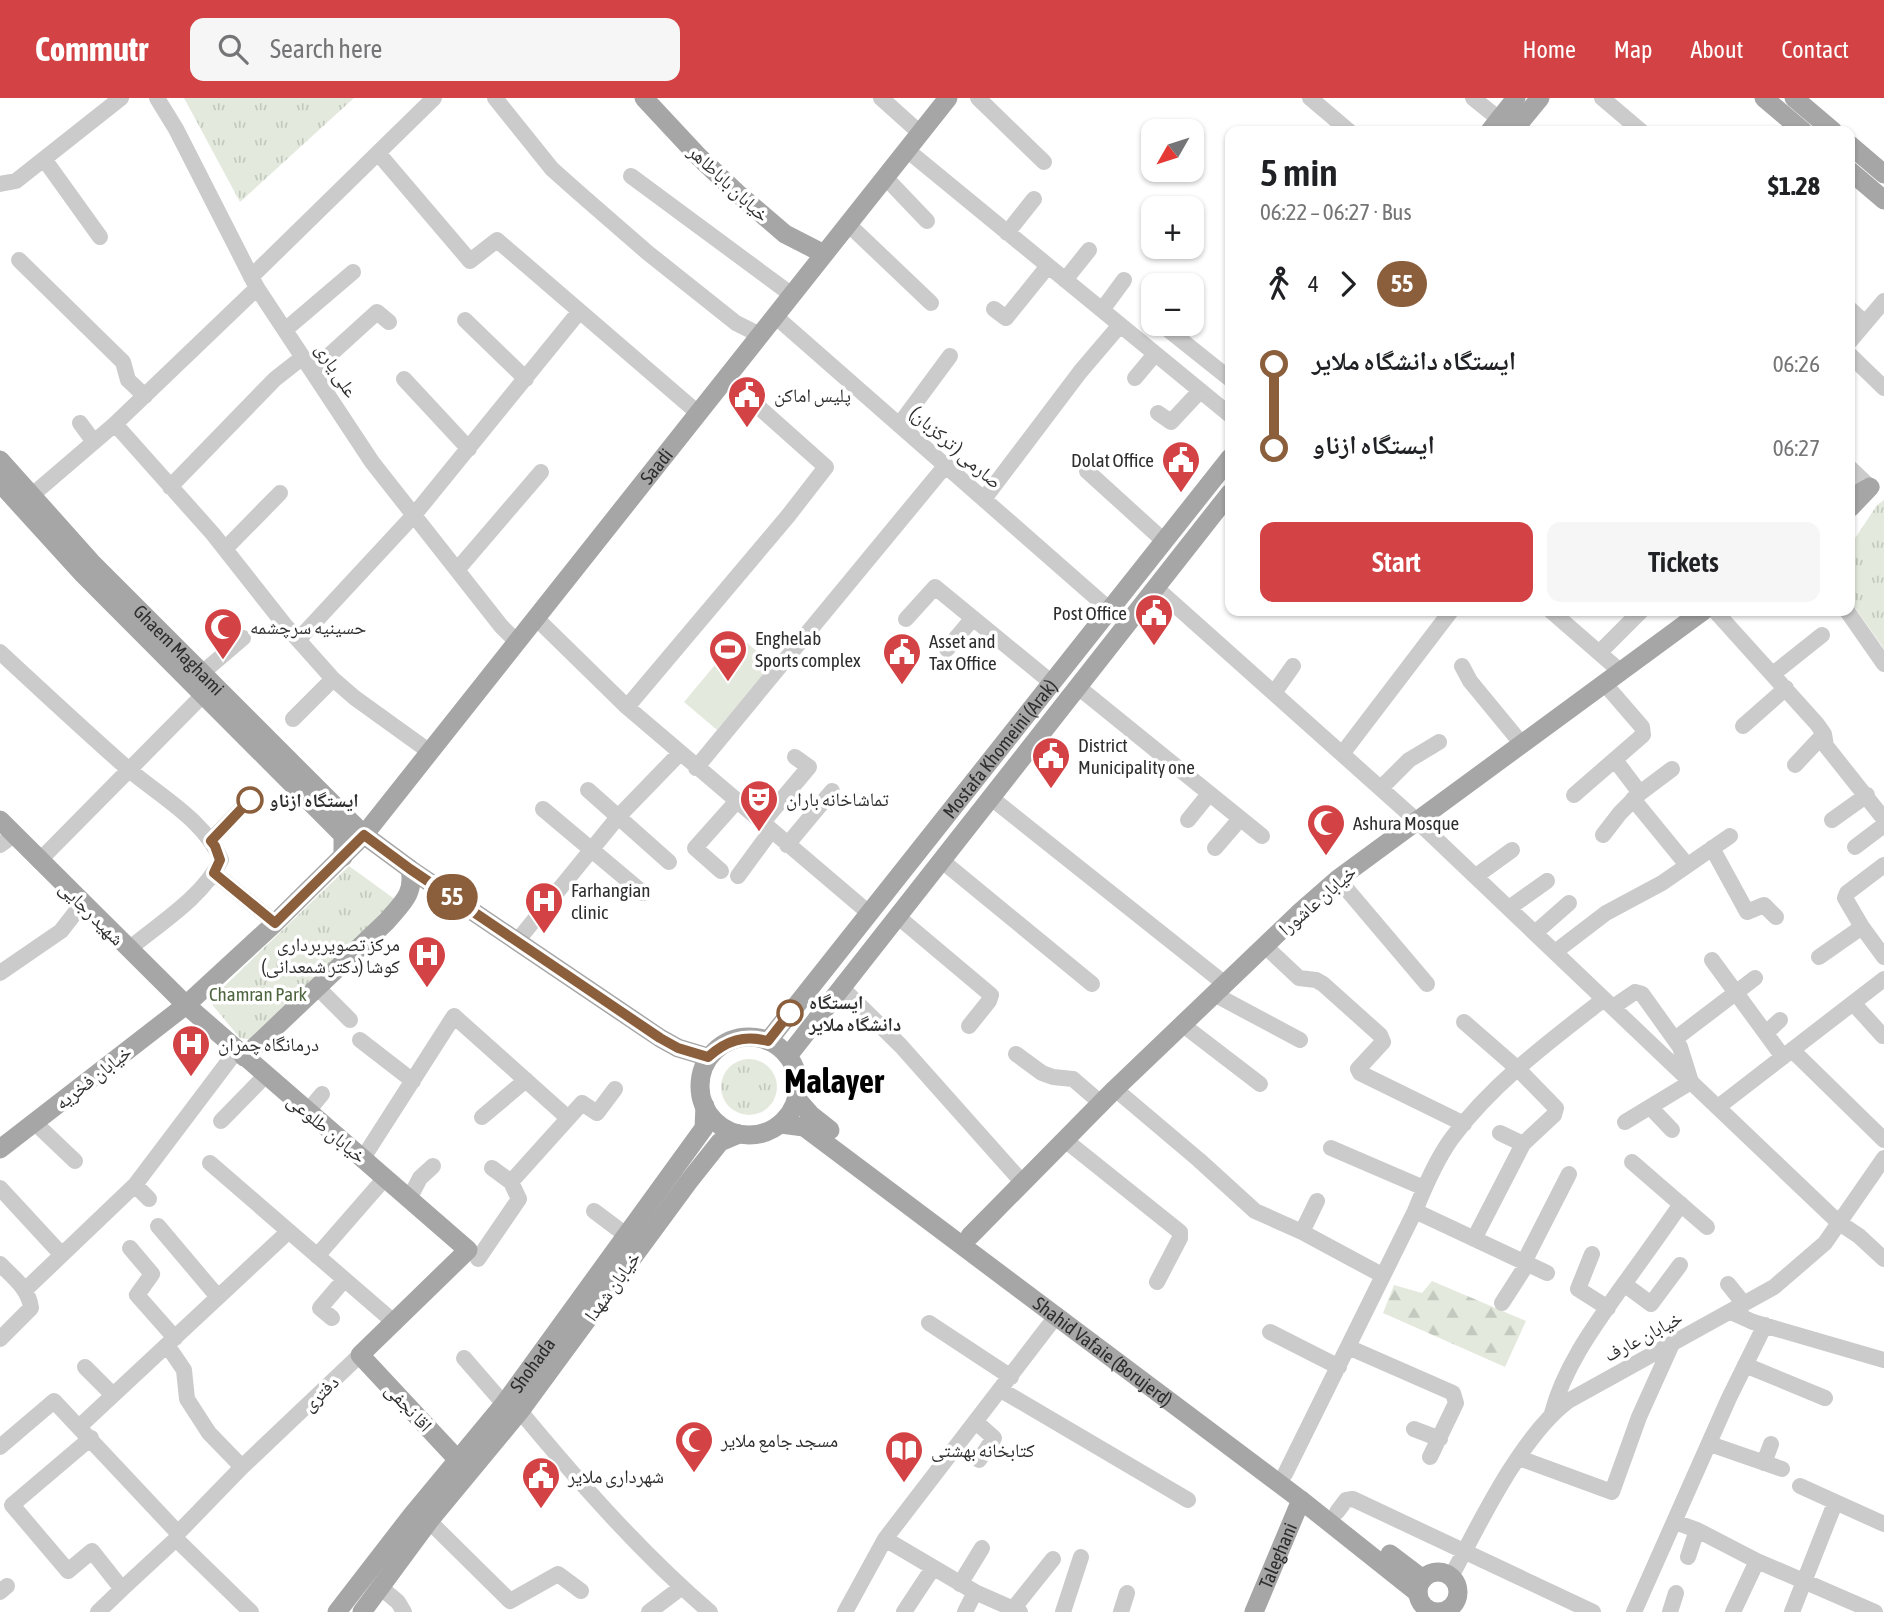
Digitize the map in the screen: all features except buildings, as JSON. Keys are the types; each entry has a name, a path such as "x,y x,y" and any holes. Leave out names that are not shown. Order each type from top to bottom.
{"main road":[{"name":"خیابان باباطاهر","path":"645,98 699,157 737,193 785,234 824,254"},
{"name":"Saadi","path":"275,923 364,835 948,98"},
{"path":"1507,126 1516,98"},
{"path":"1509,126 1539,98"},
{"path":"1764,98 1797,126"},
{"path":"1794,98 1827,126"},
{"path":"1855,149 1884,174"},
{"path":"1855,174 1884,200"},
{"name":"Ghaem Maghami","path":"0,460 24,499 203,695 343,835 343,857"},
{"name":"Mostafa Khomeini (Arak)","path":"768,1041 1225,464"},
{"path":"1855,495 1877,482"},
{"path":"1855,503 1877,482"},
{"name":"Ghaem Maghami","path":"0,483 24,499"},
{"path":"0,514 24,499"},
{"name":"Mostafa Khomeini (Arak)","path":"788,1056 1225,499"},
{"name":"Ghaem Maghami","path":"105,586 202,673 364,835 660,1038 686,1051 708,1057"},
{"name":"خیابان عاشورا","path":"970,1236 1108,1097 1338,878 1696,616"},
{"path":"240,1054 317,987 387,921 406,898 413,884 402,863 382,836 381,814"},
{"name":"شهید رجایی","path":"0,820 7,840 39,861 186,1005"},
{"name":"خیابان فخریه","path":"1,1147 186,1005 275,923"},
{"name":"خیابان طلوعی","path":"186,1005 473,1254"},
{"path":"754,1037 768,1041 788,1056 797,1074 797,1099 791,1113 781,1124 764,1133 738,1134 715,1121 705,1106 700,1082 708,1057 727,1043 754,1037"},
{"name":"Shahid Vafaie (Borujerd)","path":"797,1099 811,1115 1337,1512 1420,1586"},
{"name":"Shohada","path":"337,1612 458,1460 512,1407 626,1235 704,1128 705,1106"},
{"name":"Shahid Vafaie (Borujerd)","path":"781,1124 804,1127 1301,1500 1420,1586"},
{"name":"خیابان شهدا","path":"362,1612 512,1407 689,1181 720,1142 738,1134"},
{"name":"دفتری","path":"359,1355 473,1254"},
{"name":"اقا نجفی","path":"359,1355 458,1460"},
{"name":"Taleghani","path":"1254,1612 1301,1500"},
{"path":"1436,1572 1443,1572 1451,1577 1457,1585 1457,1598 1447,1611 1436,1612 1424,1606 1420,1586 1436,1572"}],"street":[{"path":"0,184 16,181 121,98"},
{"name":"علی یاری","path":"157,98 254,282 307,364 373,462 517,642"},
{"path":"24,499 145,396 433,98"},
{"path":"495,98 552,169 648,253 736,323 760,335"},
{"path":"881,98 920,133"},
{"path":"978,98 1044,162"},
{"path":"1310,98 1343,126"},
{"path":"1602,98 1635,126"},
{"path":"1476,99 1503,126"},
{"path":"906,150 1225,411"},
{"path":"378,153 470,261 497,240 698,413"},
{"path":"44,159 100,237"},
{"path":"631,176 792,295"},
{"path":"885,177 927,221"},
{"path":"1007,233 1034,199"},
{"path":"848,225 931,303"},
{"path":"1065,280 1089,250"},
{"path":"19,260 123,362 128,380 145,396"},
{"path":"994,309 1006,318 1048,266"},
{"path":"285,330 353,272"},
{"path":"1102,310 1124,280"},
{"path":"1855,335 1884,301"},
{"path":"170,487 275,379 307,364 377,312 389,321"},
{"path":"298,640 414,515 579,312"},
{"path":"1855,314 1865,323"},
{"name":"صارمی ( ترکزبان)","path":"775,316 1110,610"},
{"path":"465,320 526,379"},
{"path":"984,499 1080,372 1120,325"},
{"path":"1176,336 1225,375"},
{"path":"1135,378 1155,354"},
{"path":"899,425 950,356"},
{"path":"1855,360 1884,388"},
{"path":"627,708 826,467 726,378"},
{"path":"404,379 468,449"},
{"path":"1158,413 1171,422 1200,391"},
{"path":"80,423 94,442"},
{"path":"115,424 225,549 333,679 355,698 430,751"},
{"path":"696,768 946,466"},
{"path":"1087,471 1164,541"},
{"path":"1855,471 1877,482"},
{"path":"457,570 541,472"},
{"path":"225,549 280,493"},
{"path":"906,619 934,587 1052,683"},
{"path":"1156,587 1417,821 1838,1222 1859,1236 1884,1259"},
{"path":"1342,754 1447,616"},
{"path":"1557,616 1600,652 1644,731 1643,735 1574,795"},
{"path":"1600,652 1636,616"},
{"path":"1720,616 1786,688 1824,734 1826,746 1875,799 1884,822 1855,847"},
{"path":"1850,616 1884,664"},
{"path":"536,618 627,708 869,913"},
{"path":"947,649 973,618"},
{"path":"1773,674 1822,635"},
{"path":"202,673 243,638"},
{"path":"0,652 129,770 193,822 215,846 220,860 214,873 182,906 129,950"},
{"path":"1274,693 1293,666"},
{"path":"1462,666 1470,681 1521,743"},
{"path":"293,719 333,679"},
{"path":"1078,687 1262,836"},
{"path":"1743,726 1786,688"},
{"path":"39,861 203,695"},
{"path":"1795,765 1824,734"},
{"path":"1381,788 1409,760 1439,741"},
{"path":"518,940 618,817 680,753"},
{"path":"738,876 766,827 809,767 795,757"},
{"path":"1615,760 1636,796 1687,865"},
{"path":"1603,835 1636,796 1672,769"},
{"path":"588,790 669,862"},
{"path":"788,845 832,791"},
{"path":"1188,820 1209,794"},
{"path":"990,797 1220,989 1300,1040"},
{"path":"1832,820 1875,799"},
{"path":"211,841 250,800"},
{"path":"721,872 695,848 736,802"},
{"path":"543,809 643,893"},
{"path":"1215,848 1240,819"},
{"path":"1555,952 1606,913 1662,883 1730,836"},
{"path":"1712,848 1747,912 1764,905 1776,918"},
{"path":"1476,876 1512,850"},
{"path":"941,860 1093,984"},
{"path":"1884,865 1847,893 1845,898 1884,957"},
{"path":"214,873 275,923"},
{"path":"1338,878 1427,984"},
{"path":"1509,908 1547,881"},
{"path":"0,973 61,931 82,904"},
{"path":"1535,933 1569,904"},
{"path":"897,916 991,995 969,1026"},
{"path":"1819,957 1862,927"},
{"path":"1265,946 1299,978 1316,980 1323,984 1382,1037 1382,1044 1358,1069 1360,1073 1464,1124"},
{"path":"1712,960 1766,1033 1884,1140"},
{"path":"1675,1039 1755,978"},
{"path":"1718,1107 1884,979"},
{"path":"317,987 350,1020"},
{"path":"841,987 901,1046 1022,1182"},
{"path":"1285,1474 1450,1140 1518,1069 1608,1003 1639,991 1675,1039 1691,1082"},
{"path":"1853,1003 1884,1036"},
{"path":"363,1158 454,1016 568,1118"},
{"path":"1766,1033 1780,1020"},
{"path":"1464,1022 1518,1069 1556,1108 1554,1115 1523,1144 1474,1239"},
{"path":"1183,1025 1260,1084"},
{"path":"360,1040 414,1081"},
{"path":"25,1290 135,1185 240,1054"},
{"path":"1016,1054 1042,1073 1073,1079 1108,1097 1199,1160 1255,1211 1302,1232 1382,1275"},
{"path":"221,1121 265,1076"},
{"path":"482,1117 526,1080"},
{"path":"1625,1122 1691,1082"},
{"path":"511,1182 582,1103 597,1113 615,1089"},
{"path":"308,1111 322,1094"},
{"path":"1651,1108 1672,1130"},
{"path":"1554,1115 1570,1122"},
{"path":"34,1122 75,1161"},
{"path":"1500,1133 1523,1144"},
{"path":"1065,1140 1180,1233 1180,1238 1157,1282"},
{"path":"1331,1148 1424,1188"},
{"name":"خیابان عارف","path":"1451,1577 1519,1458 1536,1431 1552,1413 1568,1401 1774,1287 1825,1243 1884,1158"},
{"path":"1632,1162 1706,1227"},
{"path":"210,1163 395,1323"},
{"path":"409,1199 420,1178 433,1166"},
{"path":"473,1254 519,1199 511,1182 492,1168"},
{"path":"1502,1303 1526,1263 1569,1174"},
{"path":"317,1256 385,1178"},
{"path":"135,1185 149,1199"},
{"path":"0,1188 61,1254"},
{"path":"1302,1232 1317,1201"},
{"path":"1552,1413 1567,1371 1681,1204"},
{"path":"594,1211 626,1235"},
{"path":"1415,1211 1547,1273"},
{"path":"158,1226 218,1297"},
{"path":"80,1426 289,1231"},
{"path":"130,1248 152,1274 136,1295 171,1341 184,1370 187,1399 209,1433 242,1467"},
{"path":"1592,1254 1578,1289 1608,1308"},
{"path":"0,1264 25,1290 30,1298 31,1308 0,1339"},
{"path":"1624,1284 1651,1304 1680,1265"},
{"path":"332,1318 320,1308 345,1280"},
{"path":"1728,1284 1738,1308 1765,1325 1884,1360"},
{"path":"845,1612 885,1539 1057,1315"},
{"path":"929,1323 1006,1383 1188,1500"},
{"path":"1640,1611 1675,1522 1765,1325"},
{"path":"1270,1332 1339,1367"},
{"path":"1519,1458 1612,1492 1639,1417 1672,1345"},
{"path":"1348,1347 1453,1394 1456,1403 1430,1457"},
{"name":"دفتری","path":"98,1612 177,1536 242,1467 359,1355"},
{"path":"464,1358 682,1587 710,1612"},
{"path":"1745,1365 1825,1398"},
{"path":"85,1367 113,1395"},
{"path":"0,1447 54,1401 92,1438 177,1536 251,1612"},
{"path":"976,1422 994,1438 979,1460"},
{"path":"1414,1429 1440,1439"},
{"path":"92,1438 12,1505 68,1571 92,1551 122,1589"},
{"path":"1710,1444 1782,1469"},
{"path":"1764,1463 1771,1444"},
{"path":"1800,1486 1884,1524"},
{"path":"1337,1512 1346,1500 1353,1499 1593,1612"},
{"path":"1792,1612 1835,1503"},
{"path":"429,1521 510,1601 558,1574 581,1591"},
{"path":"1675,1522 1697,1530 1804,1583 1875,1612"},
{"path":"1688,1557 1697,1530"},
{"path":"885,1539 960,1584 1016,1611 1052,1559"},
{"path":"960,1584 982,1548"},
{"path":"1063,1612 1081,1557"},
{"path":"1733,1612 1757,1561"},
{"path":"904,1612 933,1568"},
{"path":"380,1587 398,1602 404,1612"},
{"path":"649,1612 682,1587"},
{"path":"965,1612 975,1592"},
{"path":"1121,1612 1126,1593"},
{"path":"1670,1612 1676,1593"}],"green space":[{"path":"184,98 354,98 240,202"},
{"path":"1884,500 1884,649 1855,608 1855,538 1877,505"},
{"name":"Enghelab Sports complex","path":"739,636 772,664 717,730 684,702"},
{"name":"Chamran Park","path":"349,866 396,900 252,1040 240,1038 209,1001"},
{"path":"749,1059 760,1061 769,1067 775,1076 775,1098 769,1107 760,1113 749,1115 738,1113 729,1107 723,1098 721,1087 723,1076 729,1067 738,1061"},
{"path":"1432,1281 1526,1321 1505,1367 1383,1313 1394,1285 1422,1293"}],"bus line":[{"name":"55","path":"250,800 211,841 220,860 214,873 275,923 364,835 410,869 678,1048 708,1057 727,1043 740,1038 754,1037 768,1041 790,1013"}],"place":[{"name":"پلیس اماکن","path":"747,429"},
{"name":"Dolat Office","path":"1181,494"},
{"name":"Post Office","path":"1154,647"},
{"name":"حسینیه سرچشمه","path":"223,661"},
{"name":"Enghelab Sports complex","path":"728,683"},
{"name":"Asset and Tax Office","path":"902,686"},
{"name":"District Municipality one","path":"1051,790"},
{"name":"ایستگاه ازناو","path":"250,800"},
{"name":"تماشاخانه باران","path":"759,833"},
{"name":"Ashura Mosque","path":"1326,857"},
{"name":"Farhangian clinic","path":"544,935"},
{"name":"مرکز تصویربرداری کوشا (دکتر شمعدانی)","path":"427,989"},
{"name":"ایستگاه دانشگاه ملایر","path":"790,1013"},
{"name":"درمانگاه چمران","path":"191,1078"},
{"name":"مسجد جامع ملایر","path":"694,1474"},
{"name":"کتابخانه بهشتی","path":"904,1484"},
{"name":"شهرداری ملایر","path":"541,1510"}],"district":[{"name":"Malayer","path":"834,1081"}]}
